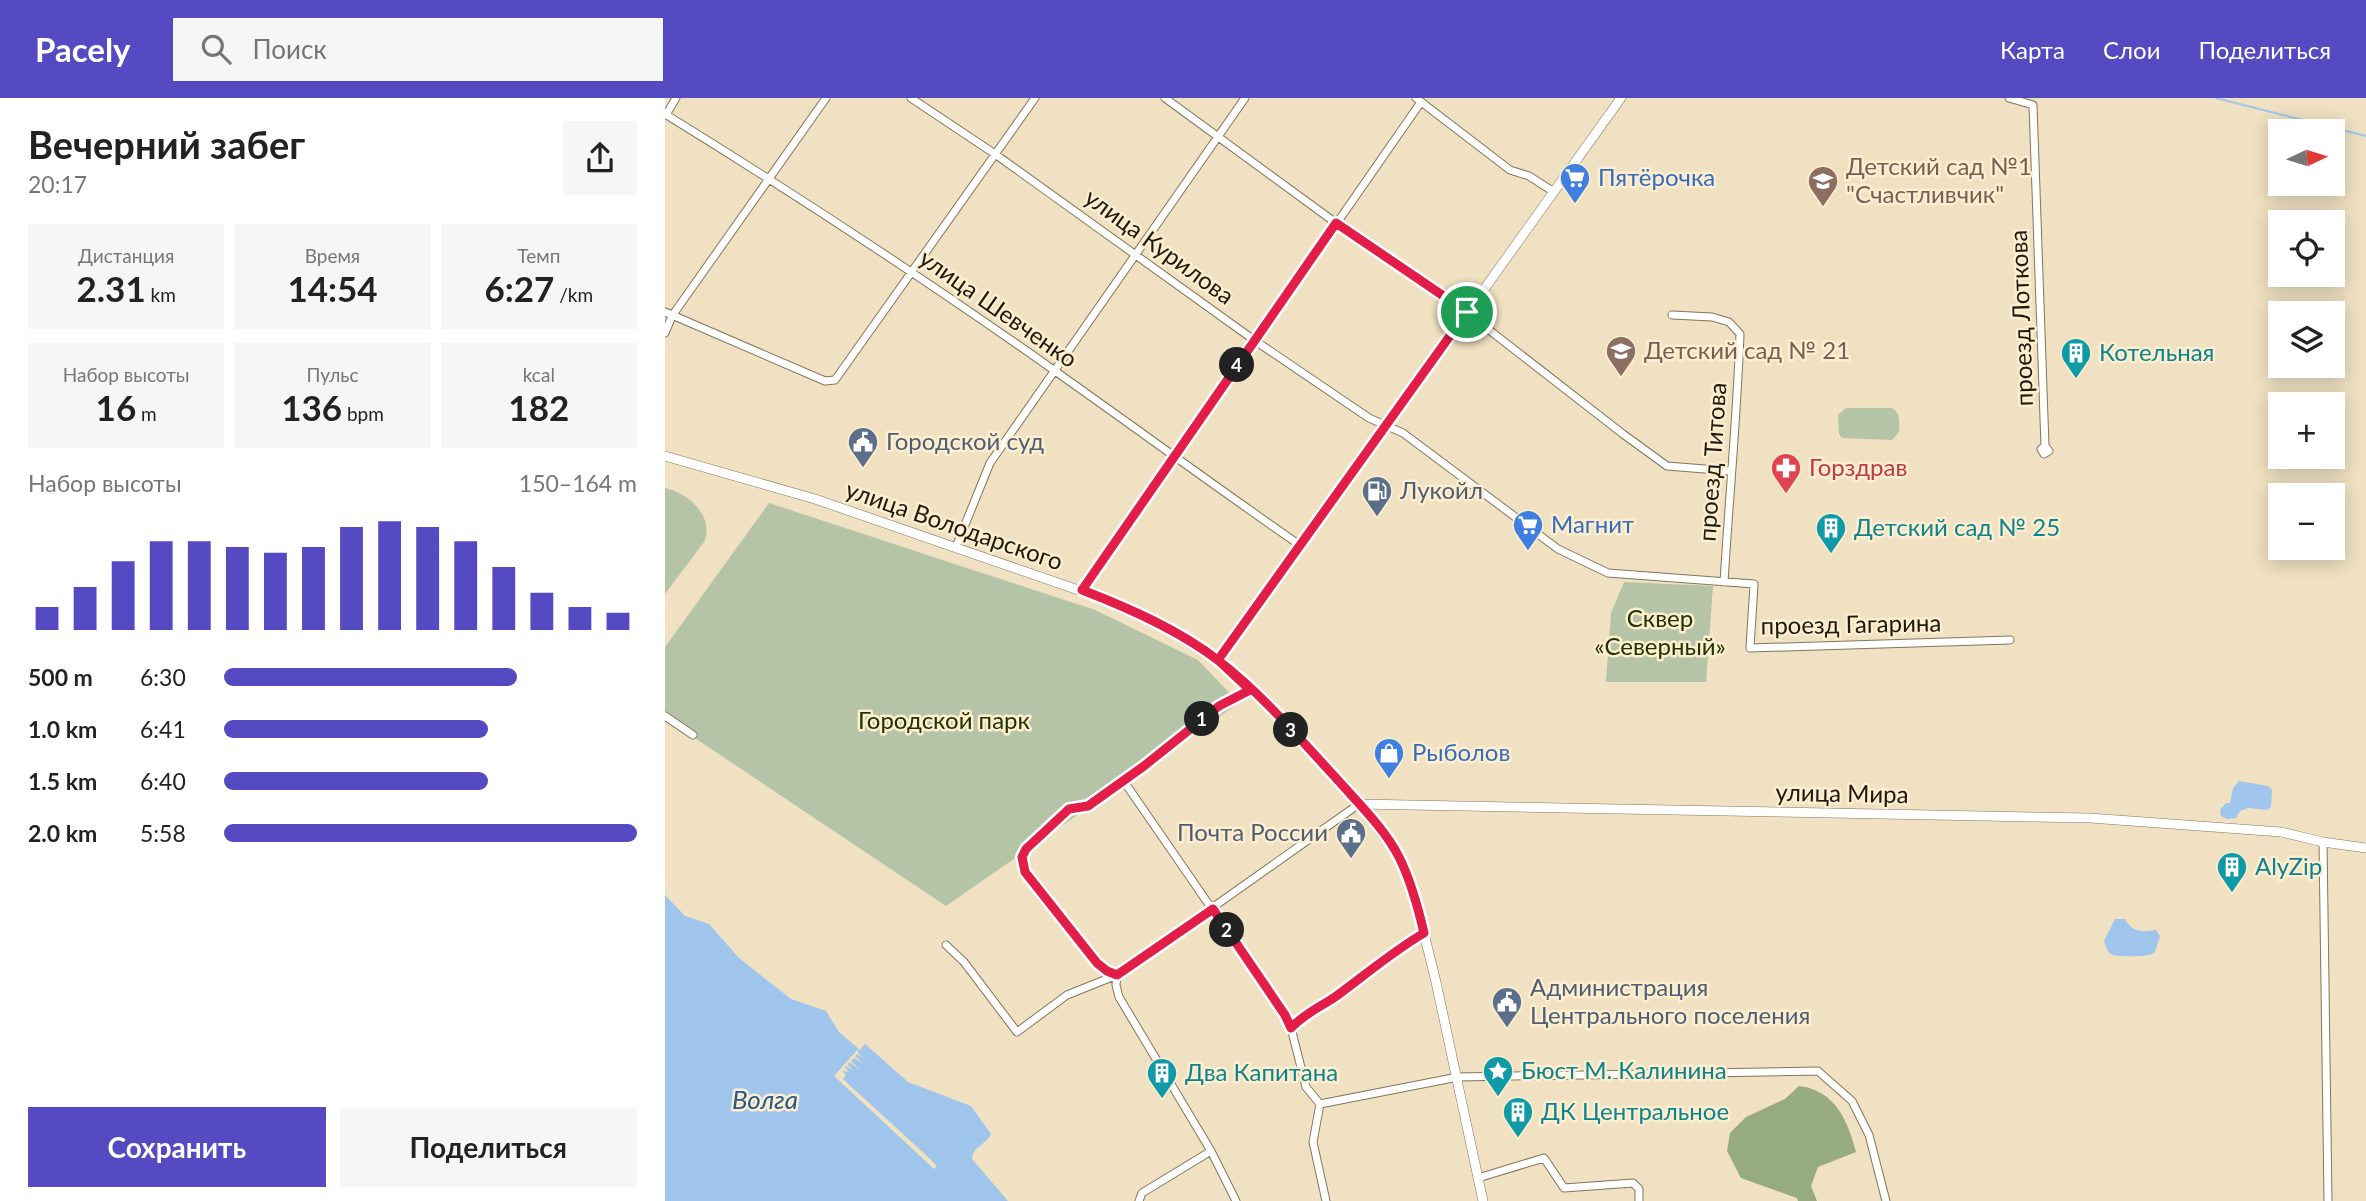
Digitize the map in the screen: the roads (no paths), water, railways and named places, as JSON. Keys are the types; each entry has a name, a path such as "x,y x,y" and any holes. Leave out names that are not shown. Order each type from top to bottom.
{"street":[{"path":"665,114 676,98"},
{"path":"665,332 669,314 826,98"},
{"name":"улица Курилова","path":"911,98 995,154 1254,340 1369,418 1387,424"},
{"path":"669,314 825,381 835,380 1035,98"},
{"path":"1165,98 1336,223 1467,312 1667,466 1730,471"},
{"path":"957,547 990,463 1244,98"},
{"path":"1218,660 1621,98"},
{"name":"проезд Лоткова","path":"2008,98 2033,105 2045,446"},
{"path":"1082,590 1418,100 1510,170 1529,176 1554,192"},
{"name":"улица Шевченко","path":"665,114 769,178 912,273 1054,370 1301,547"},
{"name":"проезд Титова","path":"1672,315 1712,317 1729,322 1740,334 1737,425 1730,471 1724,582"},
{"name":"проезд Гагарина","path":"1387,424 1474,484 1558,550 1608,573 1754,584 1750,648 2010,640"},
{"name":"улица Володарского","path":"665,456 815,499 1082,590 1116,603 1164,627 1218,660 1285,723 1359,804 1398,855 1424,933 1458,1077 1481,1200"},
{"path":"1117,975 1097,963 1025,872 1022,857 1031,844 1069,809 1088,806 1219,706 1250,690"},
{"path":"665,716 693,735"},
{"path":"1123,780 1285,1015 1291,1028 1306,1087 1319,1104 1313,1142 1326,1201"},
{"path":"946,945 964,962 1017,1032 1067,995 1117,975 1359,804"},
{"name":"улица Мира","path":"1359,804 2090,818 2281,832 2366,848"},
{"path":"2323,842 2328,1201"},
{"path":"1291,1028 1300,1018 1334,997 1395,950 1424,933"},
{"path":"1117,975 1119,998 1211,1151 1235,1201"},
{"path":"1319,1104 1458,1077 1818,1072 1852,1101 1869,1135 1886,1201"},
{"path":"1139,1201 1142,1193 1211,1151"},
{"path":"1478,1178 1544,1158 1564,1188 1633,1183 1639,1189 1639,1201"}],"water":[{"path":"2239,781 2268,786 2272,790 2271,807 2267,810 2248,808 2240,811 2236,818 2227,819 2221,816 2220,810 2226,803 2230,803 2233,788"},
{"name":"Волга","path":"665,895 685,916 709,924 739,958 791,999 826,1011 839,1032 860,1050 865,1044 908,1082 971,1106 991,1134 975,1151 972,1159 1008,1201 665,1201"},
{"path":"2115,919 2125,919 2138,931 2156,930 2160,936 2154,953 2128,956 2109,953 2104,941"}],"waterway":[{"path":"2216,98 2366,136"}],"place":[{"name":"Пятёрочка","path":"1575,205"},
{"name":"Детский сад №1 \"Счастливчик\"","path":"1823,208"},
{"name":"Детский сад № 21","path":"1621,378"},
{"name":"Котельная","path":"2076,380"},
{"name":"Городской суд","path":"863,469"},
{"name":"Горздрав","path":"1786,495"},
{"name":"Лукойл","path":"1377,518"},
{"name":"Магнит","path":"1528,552"},
{"name":"Детский сад № 25","path":"1831,555"},
{"name":"Рыболов","path":"1389,780"},
{"name":"Почта России","path":"1351,860"},
{"name":"AlyZip","path":"2232,894"},
{"name":"Администрация Центрального поселения","path":"1507,1029"},
{"name":"Бюст М. Калинина","path":"1498,1098"},
{"name":"Два Капитана","path":"1162,1100"},
{"name":"ДК Центральное","path":"1518,1139"}],"park label":[{"name":"Сквер «Северный»","path":"1660,633"},
{"name":"Городской парк","path":"944,721"}]}
